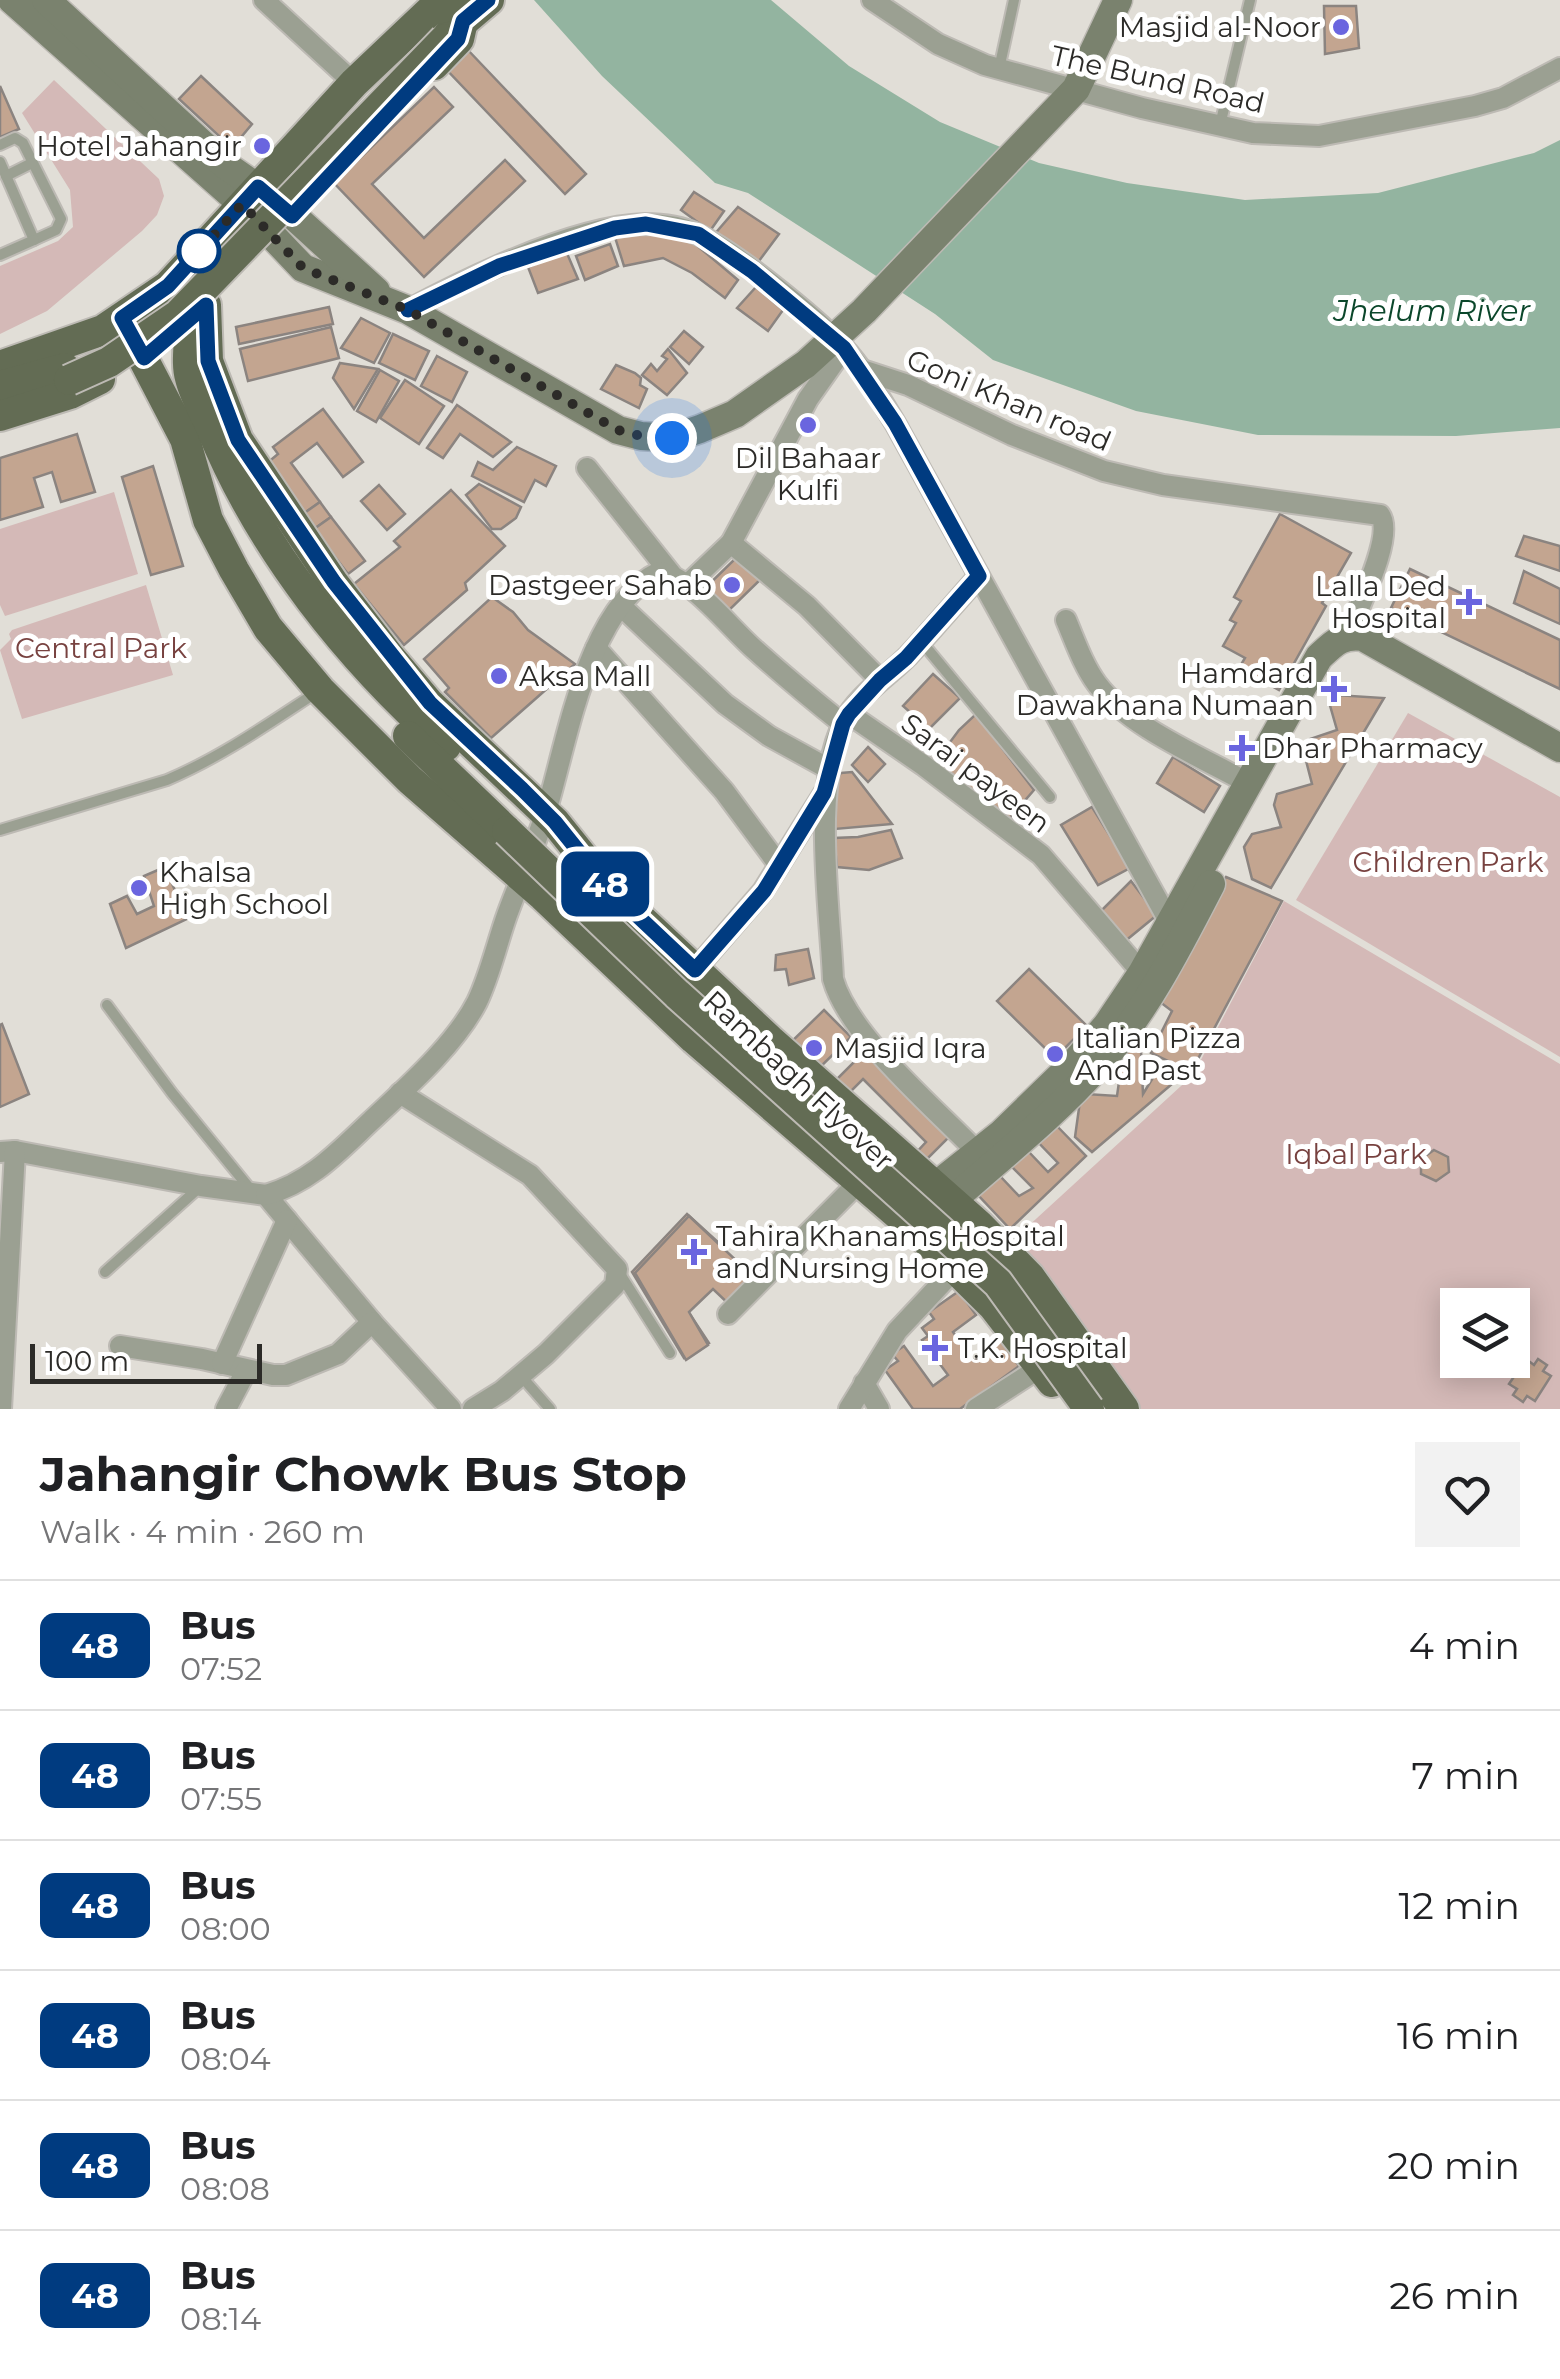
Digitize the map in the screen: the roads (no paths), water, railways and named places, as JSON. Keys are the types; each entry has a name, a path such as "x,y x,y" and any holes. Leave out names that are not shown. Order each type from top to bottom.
{"main road":[{"path":"0,386 65,368 102,352 170,308 451,18 488,0"},
{"path":"0,366 103,330 168,286 354,83 430,11 451,18"},
{"path":"0,416 70,394 144,358 197,312 458,39 451,18"},
{"path":"0,400 68,380 109,362 178,315 451,18"},
{"path":"197,312 208,361 272,543"},
{"name":"Rambagh Flyover","path":"197,312 189,376 230,474 324,617 404,708 468,764 688,978 926,1197 987,1248 1022,1284 1114,1409"},
{"path":"122,318 186,439 208,520 234,570 268,628 320,690 410,780 521,877 694,1040 955,1269 993,1306 1071,1409"},
{"name":"Rambagh Flyover","path":"186,439 239,529 336,658 388,718 677,994 916,1212 978,1263 1013,1301 1089,1409"},
{"path":"238,440 324,568 430,703 545,813 608,888 1030,1276 1124,1409"}],"street":[{"path":"12,0 250,195 282,226 396,304 618,430 672,438 735,414 839,343"},
{"path":"46,0 225,165 250,195"},
{"path":"264,0 354,83"},
{"name":"The Bund Road","path":"872,0 938,44 999,69 1253,133 1319,136 1489,102 1542,80 1560,68"},
{"path":"1,1409 8,1151 261,1195 289,1188 316,1172 400,1093 456,1032 477,1001 545,813 582,678 622,607 651,576 659,572 679,580 731,542 839,343 864,311 1076,89 1118,0"},
{"path":"396,304 549,247 615,228 646,224 698,234 752,271 839,343 862,370 1170,921"},
{"name":"Goni Khan road","path":"862,370 908,385 1012,435 1104,471 1163,485 1374,512 1384,520 1382,546 1348,635"},
{"name":"Sarai payeen","path":"587,468 679,580 792,682 1020,837 1142,974"},
{"path":"731,542 807,606 880,680"},
{"path":"978,1153 865,1036 838,998 833,979 824,793 846,719 979,576"},
{"path":"622,607 725,704 769,736 829,769"},
{"path":"1066,620 1095,682 1114,703 1138,722 1248,783"},
{"path":"943,1194 978,1153 1076,1061 1107,1024 1142,974 1320,657 1348,635 1363,637 1560,748"},
{"path":"596,648 724,791 779,865"},
{"path":"907,1224 1055,1110 1131,1025 1156,989 1255,794 1334,656 1346,648 1362,651 1560,763"},
{"path":"695,970 764,891 824,793"},
{"path":"400,1093 517,1164 617,1269 614,1285 521,1376 473,1409"},
{"path":"728,1314 858,1183"},
{"path":"261,1195 451,1409"},
{"path":"222,1364 287,1220"},
{"path":"849,1409 897,1330 955,1269"},
{"path":"120,1346 286,1375 338,1354 372,1322"},
{"path":"976,1409 1041,1366"},
{"path":"226,1409 246,1370"},
{"path":"864,1383 879,1409"}],"lane":[{"path":"999,69 1014,0"},
{"path":"1220,126 1250,0"},
{"path":"0,145 18,138 62,220 56,230 0,255"},
{"path":"0,162 34,240"},
{"path":"6,176 32,163"},
{"path":"921,641 1050,797"},
{"path":"0,830 194,769 320,690"},
{"path":"107,1005 172,1093 261,1195"},
{"path":"105,1272 201,1186"},
{"path":"617,1269 670,1353"},
{"path":"521,1376 550,1409"}],"water":[{"name":"Jhelum River","path":"534,0 771,0 849,66 940,122 1039,163 1127,183 1245,200 1378,193 1534,153 1560,140 1560,428 1456,436 1258,435 1136,411 993,360 935,314 748,193 715,183 602,76"}],"place":[{"name":"Masjid al-Noor","path":"1341,27"},
{"name":"Hotel Jahangir","path":"262,146"},
{"name":"Dil Bahaar Kulfi","path":"808,425"},
{"name":"Dastgeer Sahab","path":"732,585"},
{"name":"Lalla Ded Hospital","path":"1469,602"},
{"name":"Aksa Mall","path":"499,676"},
{"name":"Hamdard Dawakhana Numaan","path":"1334,689"},
{"name":"Dhar Pharmacy","path":"1242,748"},
{"name":"Khalsa High School","path":"139,888"},
{"name":"Masjid Iqra","path":"814,1048"},
{"name":"Italian Pizza And Past","path":"1055,1054"},
{"name":"Tahira Khanams Hospital and Nursing Home","path":"694,1252"},
{"name":"T.K. Hospital","path":"935,1348"}],"park label":[{"name":"Central Park","path":"101,648"},
{"name":"Children Park","path":"1448,862"},
{"name":"Iqbal Park","path":"1356,1154"}]}
